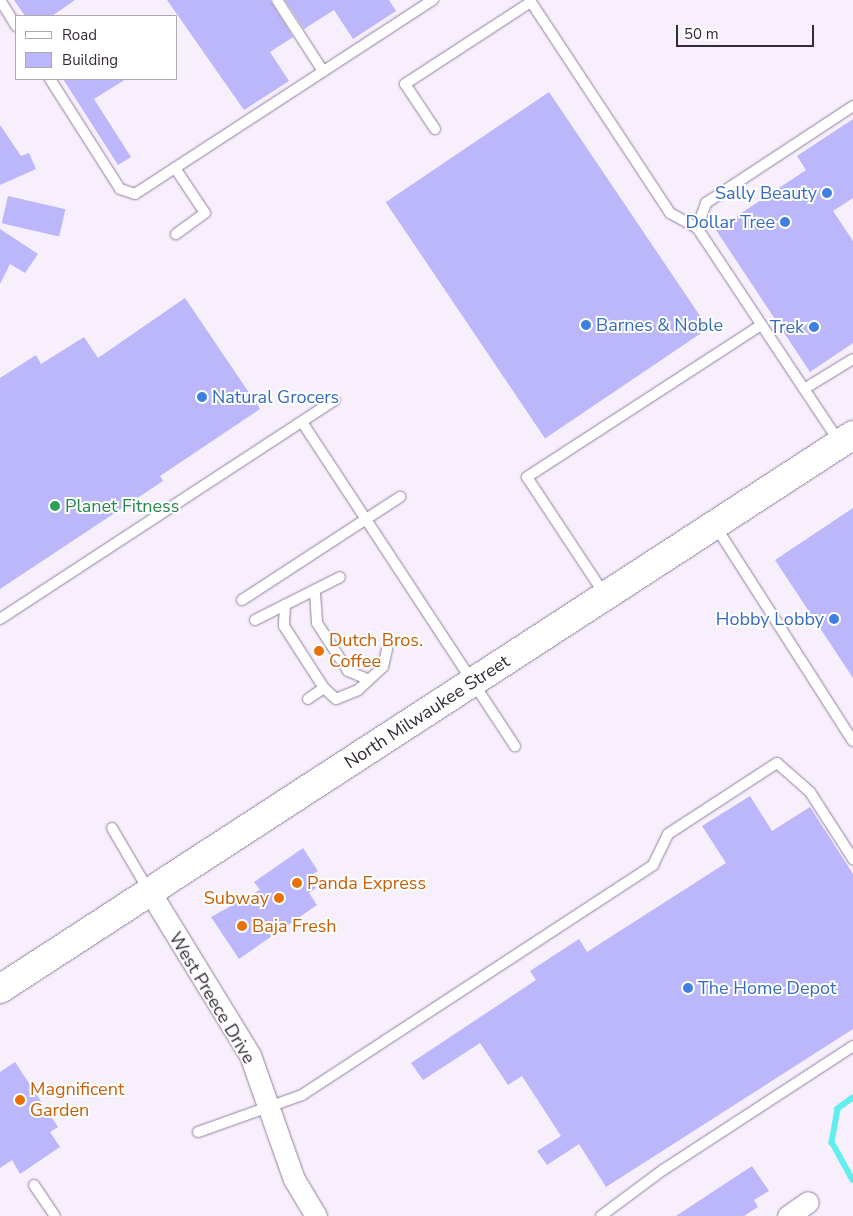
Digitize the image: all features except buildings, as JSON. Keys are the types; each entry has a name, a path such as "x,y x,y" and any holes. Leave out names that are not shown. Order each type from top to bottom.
{"main road":[{"name":"North Milwaukee Street","path":"0,989 847,439"}],"street":[{"name":"West Preece Drive","path":"150,892 250,1054 294,1179 316,1216"},
{"path":"788,1216 808,1202"}],"lane":[{"path":"0,0 15,24"},
{"path":"277,0 323,71"},
{"path":"51,80 120,189 135,194 433,0"},
{"path":"435,129 405,84 531,2 670,213 697,228 804,388 847,439"},
{"path":"697,228 706,203 853,106"},
{"path":"175,168 205,213 176,234"},
{"path":"606,596 527,477 761,325"},
{"path":"804,388 853,358"},
{"path":"0,620 335,400"},
{"path":"302,422 515,746"},
{"path":"242,600 400,497"},
{"path":"715,525 853,740"},
{"path":"255,620 315,593 340,577"},
{"path":"315,593 317,622 348,671 367,680"},
{"path":"285,605 284,626 324,688 336,699 345,698 383,667 387,649"},
{"path":"308,699 324,688"},
{"path":"198,1132 268,1104 302,1095 654,865 668,834 777,763 810,792 853,858"},
{"path":"112,828 150,892"},
{"path":"601,1216 663,1170 853,1046"},
{"path":"34,1185 54,1216"}],"waterway":[{"path":"853,1098 838,1109 832,1142 853,1180"}],"place":[{"name":"Sally Beauty","path":"827,193"},
{"name":"Dollar Tree","path":"785,222"},
{"name":"Barnes & Noble","path":"586,325"},
{"name":"Trek","path":"814,327"},
{"name":"Natural Grocers","path":"202,397"},
{"name":"Planet Fitness","path":"55,506"},
{"name":"Hobby Lobby","path":"834,619"},
{"name":"Dutch Bros. Coffee","path":"319,651"},
{"name":"Panda Express","path":"297,883"},
{"name":"Subway","path":"279,898"},
{"name":"Baja Fresh","path":"242,926"},
{"name":"The Home Depot","path":"688,988"},
{"name":"Magnificent Garden","path":"20,1100"}]}
